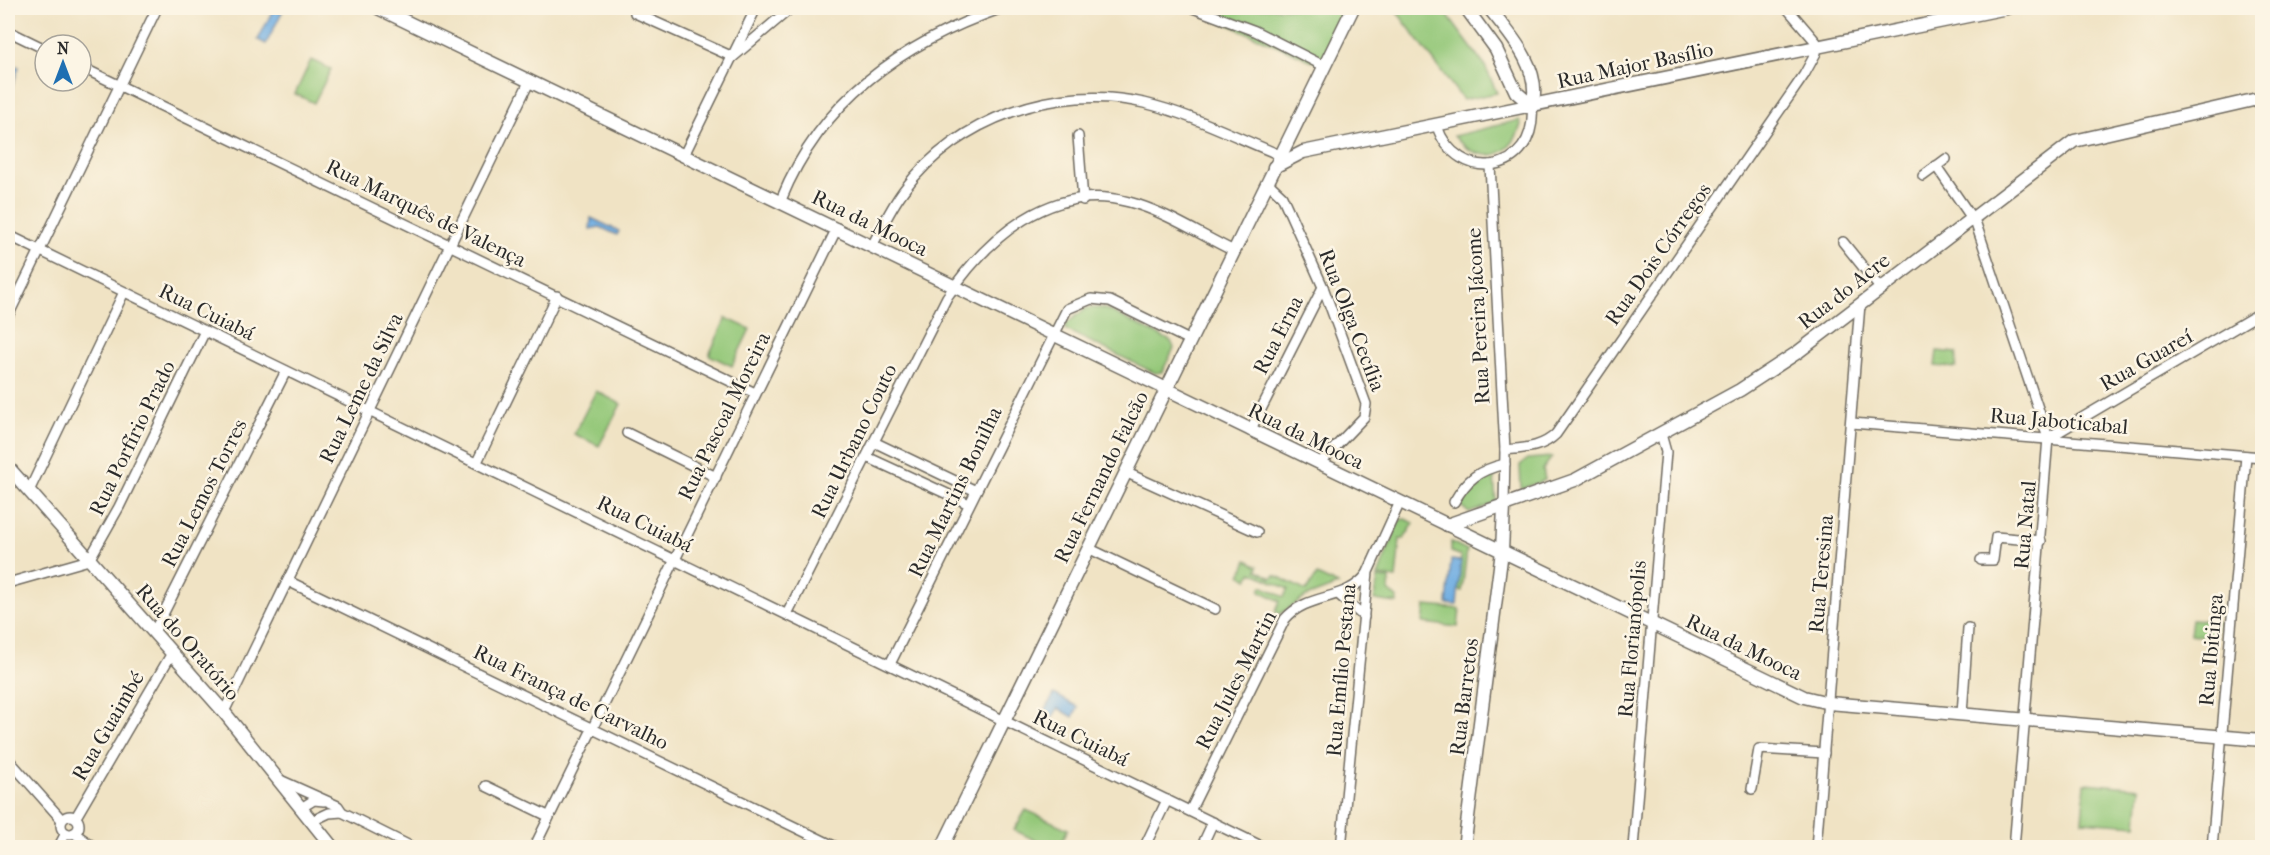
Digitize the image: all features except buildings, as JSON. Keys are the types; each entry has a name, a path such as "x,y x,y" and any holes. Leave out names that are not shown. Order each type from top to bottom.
{"main road":[{"name":"Rua da Mooca","path":"378,8 684,156 781,200 1052,336 1804,697 1829,703 2262,740"},
{"name":"Rua Fernando Falcão","path":"942,848 1232,250 1353,8"},
{"path":"1466,8 1496,49 1516,92 1532,106 1535,91 1531,73 1512,39 1489,8"},
{"name":"Rua Major Basílio","path":"1273,168 1295,154 2007,8"},
{"name":"Rua do Acre","path":"1447,525 1504,507 1575,480 1740,390 1798,352 2074,141 2262,98"},
{"path":"1295,125 1295,137 1300,143 1308,148 1322,150"},
{"name":"Rua do Oratório","path":"8,467 224,712 333,848"},
{"name":"Rua Pereira Jácome","path":"1502,551 1504,507"},
{"name":"Rua Barretos","path":"1464,848 1502,551"}],"street":[{"path":"8,316 156,8"},
{"path":"684,156 756,8"},
{"path":"733,57 791,8"},
{"path":"781,200 800,159 815,135 875,73 931,36 1002,8"},
{"path":"1193,8 1255,31 1324,66"},
{"path":"1787,8 1812,35 1818,48"},
{"path":"635,13 733,57"},
{"path":"8,31 33,43"},
{"name":"Rua Dois Córregos","path":"1505,450 1533,447 1550,440 1556,434 1804,75 1818,48"},
{"name":"Rua Marquês de Valença","path":"93,73 451,244 755,393"},
{"name":"Rua Leme da Silva","path":"224,712 530,80"},
{"path":"872,246 905,189 927,165 974,129 1011,111 1042,102 1075,98 1115,98 1143,103 1181,114 1280,155"},
{"path":"1437,126 1444,144 1454,154 1466,160 1490,165 1510,159 1522,150 1530,134 1532,106"},
{"path":"1078,136 1083,200"},
{"path":"1923,176 1946,159"},
{"name":"Rua Pereira Jácome","path":"1490,165 1505,450 1504,507"},
{"name":"Rua Natal","path":"1936,166 1972,217 2048,438 2014,848"},
{"name":"Rua Olga Cecília","path":"1267,182 1282,195 1323,287 1350,357 1366,412 1319,464"},
{"name":"Rua Urbano Couto","path":"787,614 911,366 955,286 990,245 1031,213 1083,200 1104,199 1130,202 1232,250"},
{"name":"Rua Pascoal Moreira","path":"534,848 591,726 837,228"},
{"name":"Rua Cuiabá","path":"8,235 674,557 1265,848"},
{"path":"1843,242 1880,288"},
{"name":"Rua Erna","path":"1250,431 1323,287"},
{"path":"29,491 124,292"},
{"path":"477,462 557,296"},
{"name":"Rua Martins Bonilha","path":"890,664 1052,336 1068,309 1079,302 1099,299 1110,301 1189,340"},
{"name":"Rua Teresina","path":"1816,848 1860,304"},
{"name":"Rua Guareí","path":"2048,438 2262,312"},
{"name":"Rua Porfírio Prado","path":"89,560 119,507 205,331"},
{"name":"Rua Lemos Torres","path":"154,632 286,371"},
{"name":"Rua Jaboticabal","path":"1852,423 2262,457"},
{"path":"627,433 716,477"},
{"name":"Rua Florianópolis","path":"1633,848 1666,452 1661,434"},
{"path":"874,442 976,491"},
{"name":"Rua Ibitinga","path":"2212,848 2246,456"},
{"path":"867,457 969,504"},
{"path":"1454,502 1463,486 1473,475 1505,464"},
{"path":"916,479 922,466"},
{"path":"1125,472 1257,532"},
{"name":"Rua Emílio Pestana","path":"1341,848 1368,572 1400,502"},
{"path":"1981,560 1993,560 1996,537 2041,541"},
{"path":"1088,548 1215,609"},
{"path":"8,583 89,560"},
{"name":"Rua Jules Martin","path":"1190,811 1285,618 1304,602 1338,594 1360,584 1368,572"},
{"name":"Rua França de Carvalho","path":"288,581 591,726 838,848"},
{"path":"1338,594 1364,617"},
{"path":"1962,714 1968,628"},
{"name":"Rua Guaimbé","path":"70,833 172,653"},
{"path":"1752,789 1759,750 1824,753"},
{"path":"8,759 62,820"},
{"path":"278,779 338,806 342,812 414,848"},
{"path":"486,786 549,816"},
{"path":"2262,787 2262,797"},
{"path":"301,808 314,800 326,801"},
{"path":"1144,848 1167,800"},
{"path":"312,821 328,813 342,812"},
{"path":"69,815 78,821 92,844 61,827 62,820 69,815"},
{"path":"1201,848 1213,822"},
{"path":"58,848 70,833"}],"green space":[{"path":"1190,8 1353,8 1324,66"},
{"path":"1394,8 1442,8 1485,66 1497,93 1463,100"},
{"path":"311,60 331,69 314,103 295,94"},
{"path":"1519,120 1521,124 1510,146 1492,155 1483,155 1473,151 1454,136"},
{"path":"1086,308 1102,308 1171,341 1174,348 1162,372 1155,373 1066,330 1065,325"},
{"path":"726,318 750,329 732,366 709,355"},
{"path":"1937,351 1957,353 1956,368 1935,366"},
{"path":"596,391 621,404 599,446 574,434"},
{"path":"1552,457 1543,469 1545,480 1521,489 1520,465 1528,459"},
{"path":"1489,474 1494,476 1496,503 1469,513 1461,506 1472,488"},
{"path":"1405,519 1414,523 1404,539 1400,539 1396,578 1378,576 1399,520"},
{"path":"1451,542 1467,550 1462,591 1458,590 1461,556 1451,552"},
{"path":"1247,560 1258,566 1257,570 1272,578 1275,575 1306,591 1317,575 1338,585 1306,597 1280,614 1275,612 1280,601 1260,591 1262,586 1284,597 1288,589 1252,572 1248,579 1241,575"},
{"path":"1378,578 1390,579 1389,591 1397,598 1397,603 1374,600"},
{"path":"1425,606 1460,609 1458,627 1423,623"},
{"path":"2192,619 2217,621 2216,637 2190,634"},
{"path":"2085,783 2140,788 2137,825 2082,821"},
{"path":"1026,810 1068,829 1059,847 1049,847 1014,830"}],"water":[{"path":"274,8 284,8 266,44 258,40"},
{"path":"13,65 19,67 8,98 8,76"},
{"path":"591,218 619,231 617,235 600,227 590,229"},
{"path":"1451,560 1461,561 1457,605 1447,604"},
{"path":"1054,694 1078,707 1073,717 1058,708 1051,720 1043,715"}]}
